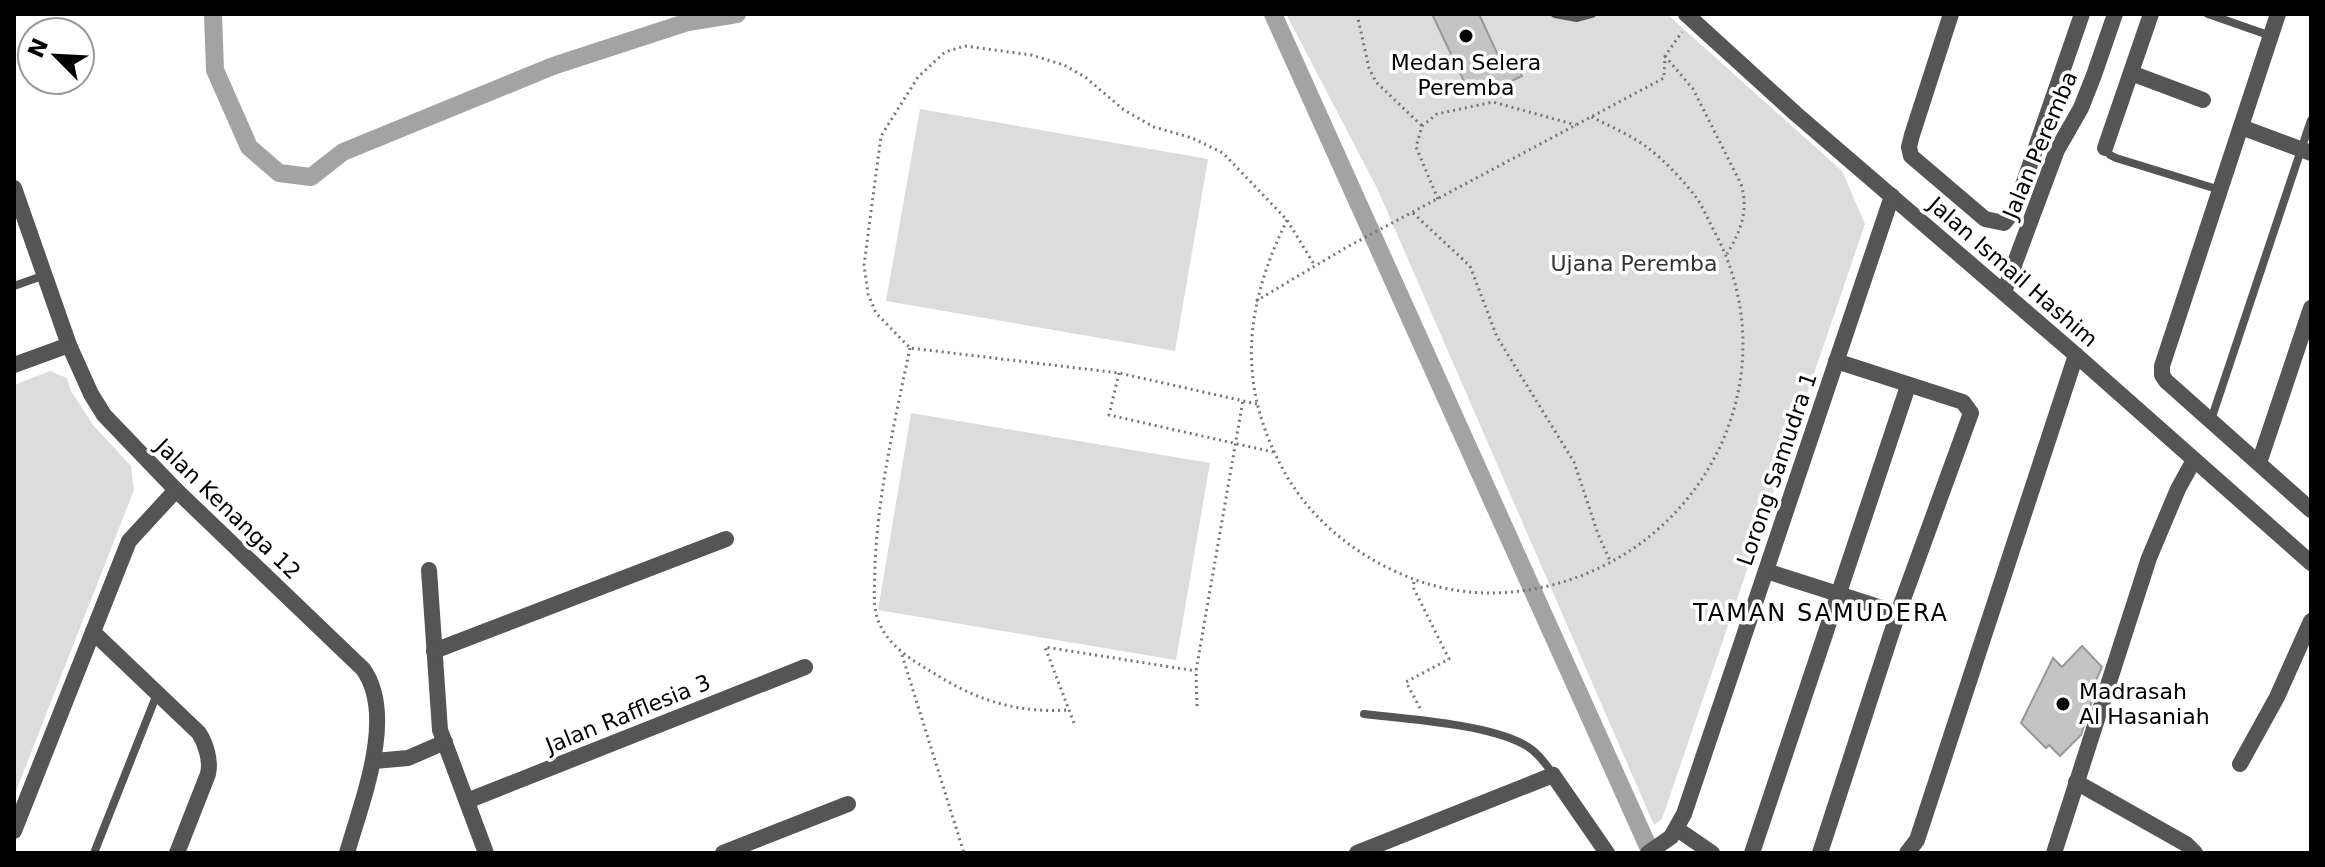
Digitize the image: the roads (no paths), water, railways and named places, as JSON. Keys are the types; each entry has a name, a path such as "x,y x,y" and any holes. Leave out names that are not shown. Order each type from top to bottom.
{"street":[{"path":"1951,14 1909,147 1911,156 1917,162 1985,219 1995,223 2004,223 2014,211 2082,14"},
{"name":"Jalan Peremba","path":"2004,292 2057,150 2081,108 2115,14"},
{"path":"2105,148 2151,14"},
{"path":"2278,14 2162,366 2162,375 2311,510"},
{"name":"Jalan Ismail Hashim","path":"1688,16 2311,563"},
{"path":"2131,73 2203,100"},
{"path":"2241,127 2306,152"},
{"name":"Lorong Samudra 1","path":"1648,853 1665,843 1677,829 1892,196"},
{"name":"Jalan Kenanga 12","path":"15,197 69,345 104,415 176,490 363,669 374,692 377,742 347,853"},
{"path":"2259,463 2311,308"},
{"path":"14,365 69,345"},
{"path":"1907,853 1917,840 2076,355"},
{"path":"1820,853 1898,613 1971,413 1963,402 1836,361"},
{"path":"1752,853 1908,386"},
{"path":"2054,853 2149,558 2194,460"},
{"path":"14,831 133,534 176,490"},
{"path":"434,651 726,539"},
{"path":"429,570 439,722 486,853"},
{"path":"1766,571 1898,613"},
{"path":"2240,764 2277,697 2311,621"},
{"path":"93,632 199,733 210,765 177,853"},
{"name":"Jalan Rafflesia 3","path":"467,801 805,667"},
{"path":"374,761 408,758 445,742"},
{"path":"1357,853 1553,775 1607,853"},
{"path":"2076,782 2186,844 2195,853"},
{"path":"723,853 848,804"},
{"path":"1677,829 1712,853"}],"lane":[{"path":"1555,14 1577,18 1592,14"},
{"path":"2208,14 2271,36"},
{"path":"2211,420 2306,152 2311,120"},
{"path":"2105,148 2116,158 2220,190"},
{"path":"14,286 45,275"},
{"path":"94,853 157,693"},
{"path":"1364,714 1501,735 1540,755 1553,775"}],"waterway":[{"path":"213,14 215,70 249,147 279,173 311,177 343,152 553,66 688,22 737,14"},
{"path":"1273,14 1651,853"}],"place":[{"name":"Medan Selera Peremba","path":"1466,36"},
{"name":"Madrasah Al Hasaniah","path":"2063,704"}],"district":[{"name":"TAMAN SAMUDERA","path":"1821,613"}],"park label":[{"name":"Ujana Peremba","path":"1634,263"}]}
